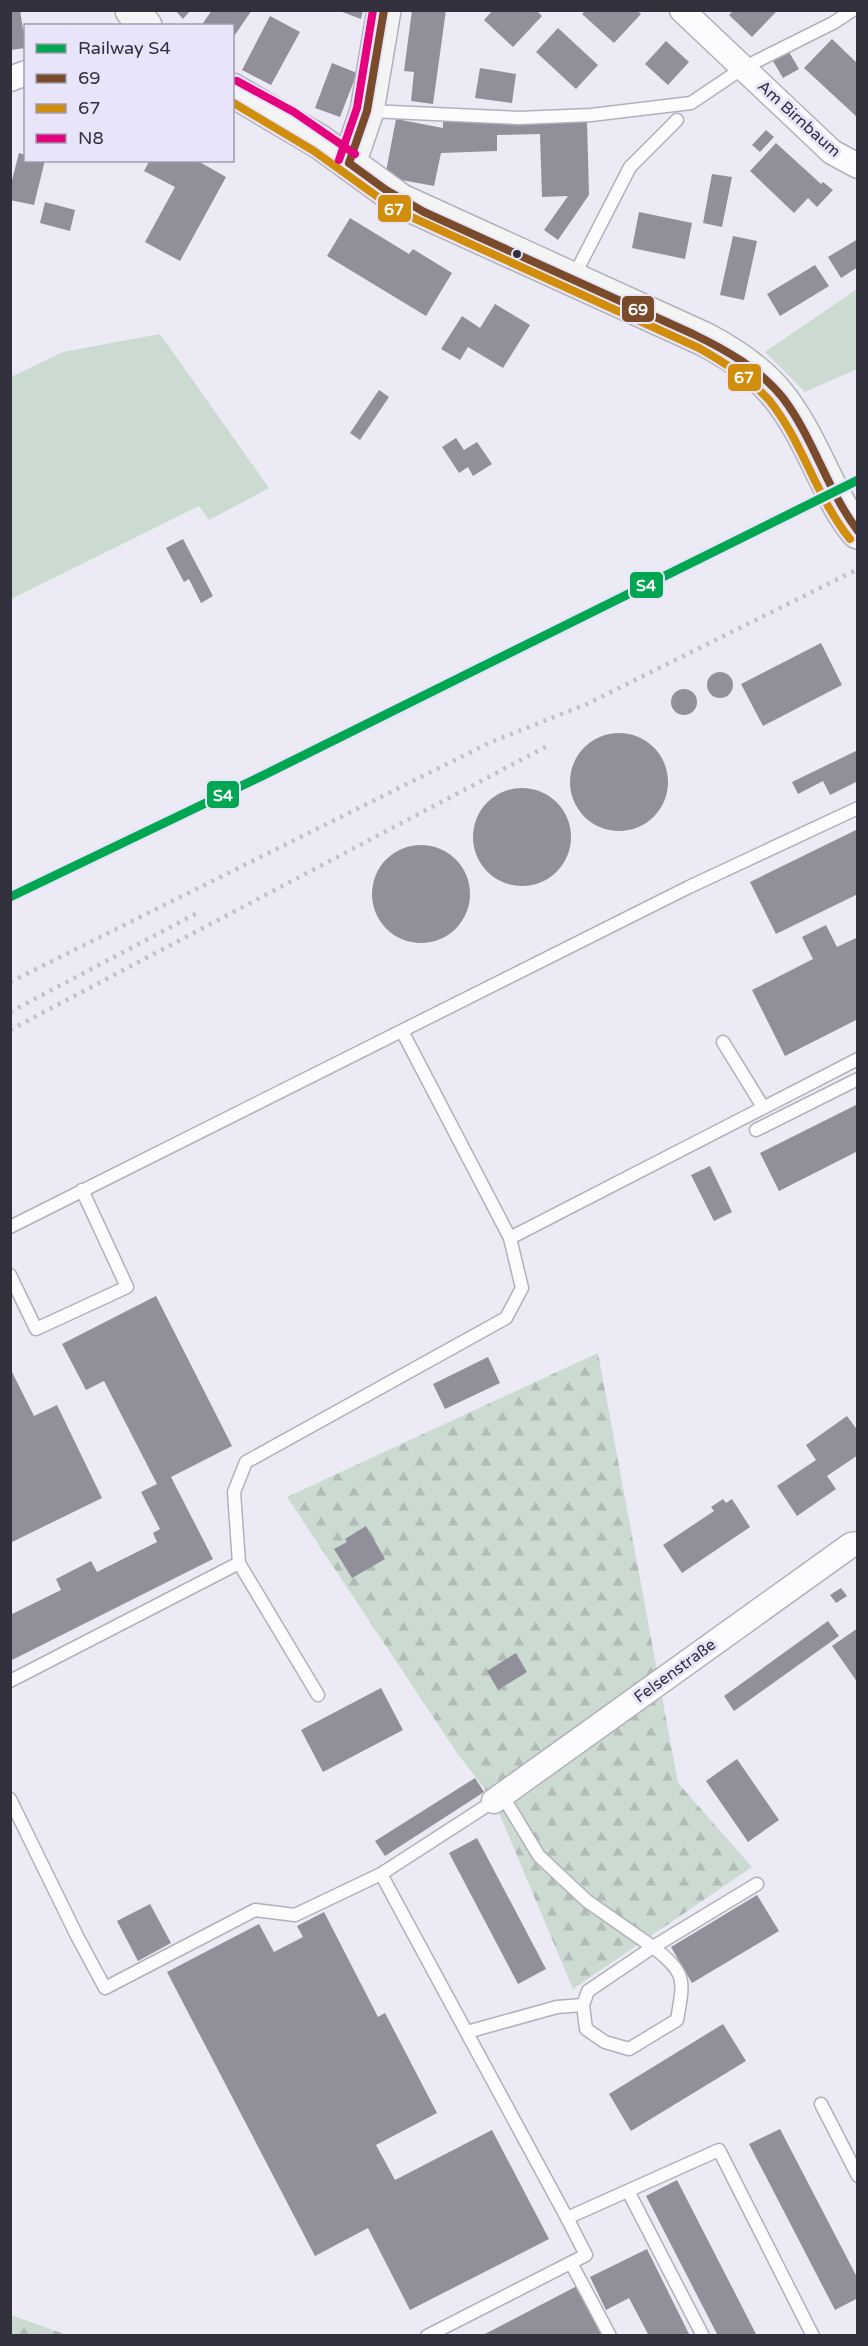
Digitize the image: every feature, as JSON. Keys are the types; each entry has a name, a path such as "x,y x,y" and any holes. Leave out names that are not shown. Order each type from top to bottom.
{"main road":[{"path":"349,163 368,111 384,10"},
{"path":"234,91 288,121 401,201 725,350 769,383 796,419 843,512 858,532"}],"street":[{"name":"Am Birnbaum","path":"682,10 832,152 858,166"},
{"name":"Felsenstraße","path":"498,1798 851,1545 858,1544"}],"lane":[{"name":"Am Birnbaum","path":"743,68 853,10"},
{"path":"368,111 519,118 602,113 691,103 743,68"},
{"path":"572,279 630,167 677,120"},
{"path":"10,1227 698,882 858,808"},
{"path":"318,1695 239,1563 234,1492 246,1462 506,1318 522,1288 510,1238 402,1031"},
{"path":"723,1042 763,1107"},
{"path":"510,1238 858,1059"},
{"path":"756,1130 858,1078"},
{"path":"10,1275 36,1329 127,1287 81,1190"},
{"path":"10,1681 239,1563"},
{"path":"10,1799 105,1988 255,1911 295,1915 381,1874 498,1798 539,1856 587,1901 653,1947 672,1962 683,1983 677,2020 630,2049 605,2042 586,2029 583,2005 588,1991 653,1947 757,1884"},
{"path":"381,1874 586,2255 427,2336"},
{"path":"467,2032 557,2007 583,2005"},
{"path":"821,2104 858,2176"},
{"path":"567,2218 719,2150 813,2336"},
{"path":"628,2191 703,2336"},
{"path":"572,2263 610,2336"}],"green space":[{"path":"857,289 857,369 805,392 765,352"},
{"path":"160,334 269,488 209,520 199,506 11,599 11,377 63,352"},
{"path":"598,1353 678,1783 752,1867 573,1989 494,1801 457,1753 287,1497"},
{"path":"11,2315 67,2335 11,2335"}],"building":[{"path":"10,10 20,10 24,30 24,48 10,50"},
{"path":"175,10 191,10 183,19"},
{"path":"212,10 252,10 234,36 234,24 202,24"},
{"path":"337,10 363,10 361,19"},
{"path":"412,10 446,10 433,104 411,101 414,72 404,71"},
{"path":"493,10 536,10 542,16 513,47 484,20"},
{"path":"586,10 636,10 641,14 614,43 582,14"},
{"path":"730,10 774,10 776,12 752,37 729,15 732,12"},
{"path":"270,16 300,32 271,85 242,70"},
{"path":"558,28 598,65 576,89 536,52"},
{"path":"832,39 858,64 858,118 804,68"},
{"path":"666,41 689,62 668,85 645,64"},
{"path":"789,52 799,69 783,78 773,61"},
{"path":"332,63 357,73 340,117 315,108"},
{"path":"480,68 516,74 512,103 475,98"},
{"path":"396,119 443,128 443,121 587,120 589,195 558,240 544,230 568,196 542,197 540,134 497,135 497,151 441,153 434,186 385,177"},
{"path":"766,130 774,137 760,152 752,145"},
{"path":"776,143 821,184 823,182 833,190 817,207 808,198 794,213 750,171"},
{"path":"19,153 24,154 24,162 45,162 34,205 10,200 10,188"},
{"path":"149,162 200,162 226,177 180,261 145,242 175,187 144,171"},
{"path":"712,174 732,177 722,227 703,223"},
{"path":"45,202 75,210 70,231 40,223"},
{"path":"639,212 692,223 685,259 632,248"},
{"path":"350,218 409,254 413,249 452,273 426,316 327,256"},
{"path":"733,236 757,241 744,300 720,295"},
{"path":"858,239 858,267 841,278 828,257"},
{"path":"815,265 829,286 780,316 767,294"},
{"path":"495,304 530,325 503,368 468,347 460,360 441,349 462,316 480,328"},
{"path":"379,390 389,397 360,440 350,433"},
{"path":"456,438 464,450 477,442 492,464 473,476 468,467 459,473 442,447"},
{"path":"183,539 213,596 201,603 189,579 184,582 166,548"},
{"path":"821,643 842,685 763,726 741,684"},
{"path":"720,672 729,676 733,685 729,694 720,698 711,694 707,685 711,676"},
{"path":"684,689 693,693 697,702 693,711 684,715 675,711 671,702 675,693"},
{"path":"619,733 638,737 653,748 664,763 668,782 664,801 653,816 638,827 619,831 600,827 585,816 574,801 570,782 574,763 585,748 600,737"},
{"path":"858,750 858,781 830,795 823,781 798,794 792,782"},
{"path":"522,788 541,792 556,803 567,818 571,837 567,856 556,871 541,882 522,886 503,882 488,871 477,856 473,837 477,818 488,803 503,792"},
{"path":"858,829 858,894 776,934 750,882"},
{"path":"421,845 440,849 455,860 466,875 470,894 466,913 455,928 440,939 421,943 402,939 387,928 376,913 372,894 376,875 387,860 402,849"},
{"path":"826,925 837,947 858,937 858,1019 785,1056 752,990 813,959 802,937"},
{"path":"858,1104 858,1151 779,1191 760,1153"},
{"path":"710,1166 732,1212 714,1221 691,1175"},
{"path":"156,1296 232,1446 171,1477 213,1559 10,1661 10,1615 61,1590 56,1579 91,1561 97,1572 157,1542 153,1533 160,1529 141,1492 157,1484 104,1381 86,1390 62,1344"},
{"path":"488,1357 500,1383 445,1409 433,1384"},
{"path":"10,1368 34,1416 57,1405 102,1498 10,1543"},
{"path":"847,1416 858,1431 858,1455 827,1476 836,1489 797,1516 777,1486 816,1460 806,1445"},
{"path":"723,1499 726,1503 732,1499 750,1527 682,1573 663,1545 714,1511 711,1507"},
{"path":"366,1526 385,1559 352,1578 334,1549 347,1542 345,1539"},
{"path":"841,1588 847,1596 836,1603 830,1595"},
{"path":"828,1621 839,1636 734,1711 724,1696"},
{"path":"858,1628 858,1683 832,1646"},
{"path":"516,1653 527,1672 498,1690 487,1671"},
{"path":"381,1688 403,1730 323,1772 301,1730"},
{"path":"737,1759 779,1820 748,1842 706,1781"},
{"path":"475,1778 484,1792 385,1856 375,1841"},
{"path":"477,1838 546,1969 518,1984 449,1853"},
{"path":"757,1895 779,1931 692,1983 671,1947"},
{"path":"150,1904 171,1943 138,1961 117,1921"},
{"path":"324,1912 378,2017 385,2013 437,2113 376,2145 395,2180 492,2130 549,2239 410,2310 368,2228 315,2256 167,1972 259,1924 274,1952 303,1937 297,1926"},
{"path":"723,2024 746,2061 631,2131 609,2094"},
{"path":"780,2129 858,2279 858,2298 835,2310 749,2144"},
{"path":"677,2180 757,2336 718,2336 646,2196"},
{"path":"647,2249 690,2336 649,2336 629,2298 606,2310 590,2277"},
{"path":"577,2286 602,2336 481,2336"}],"railway":[{"path":"853,482 858,480"},
{"path":"10,982 491,742 587,704 858,569"},
{"path":"10,1030 551,744"},
{"path":"10,1012 201,911"}],"rail line":[{"name":"S4","path":"10,897 262,776 858,480"}],"transit line":[{"name":"N8","path":"339,160 357,108 373,10"},
{"name":"69","path":"349,163 367,111 384,10"},
{"name":"N8","path":"237,81 294,112 355,154"},
{"name":"67","path":"234,103 314,151 396,210 699,348 736,371 761,392 781,416 838,523 850,539"},
{"name":"69","path":"349,163 386,190 424,212 693,334 753,369 774,388 794,414 838,499 858,531"}]}
